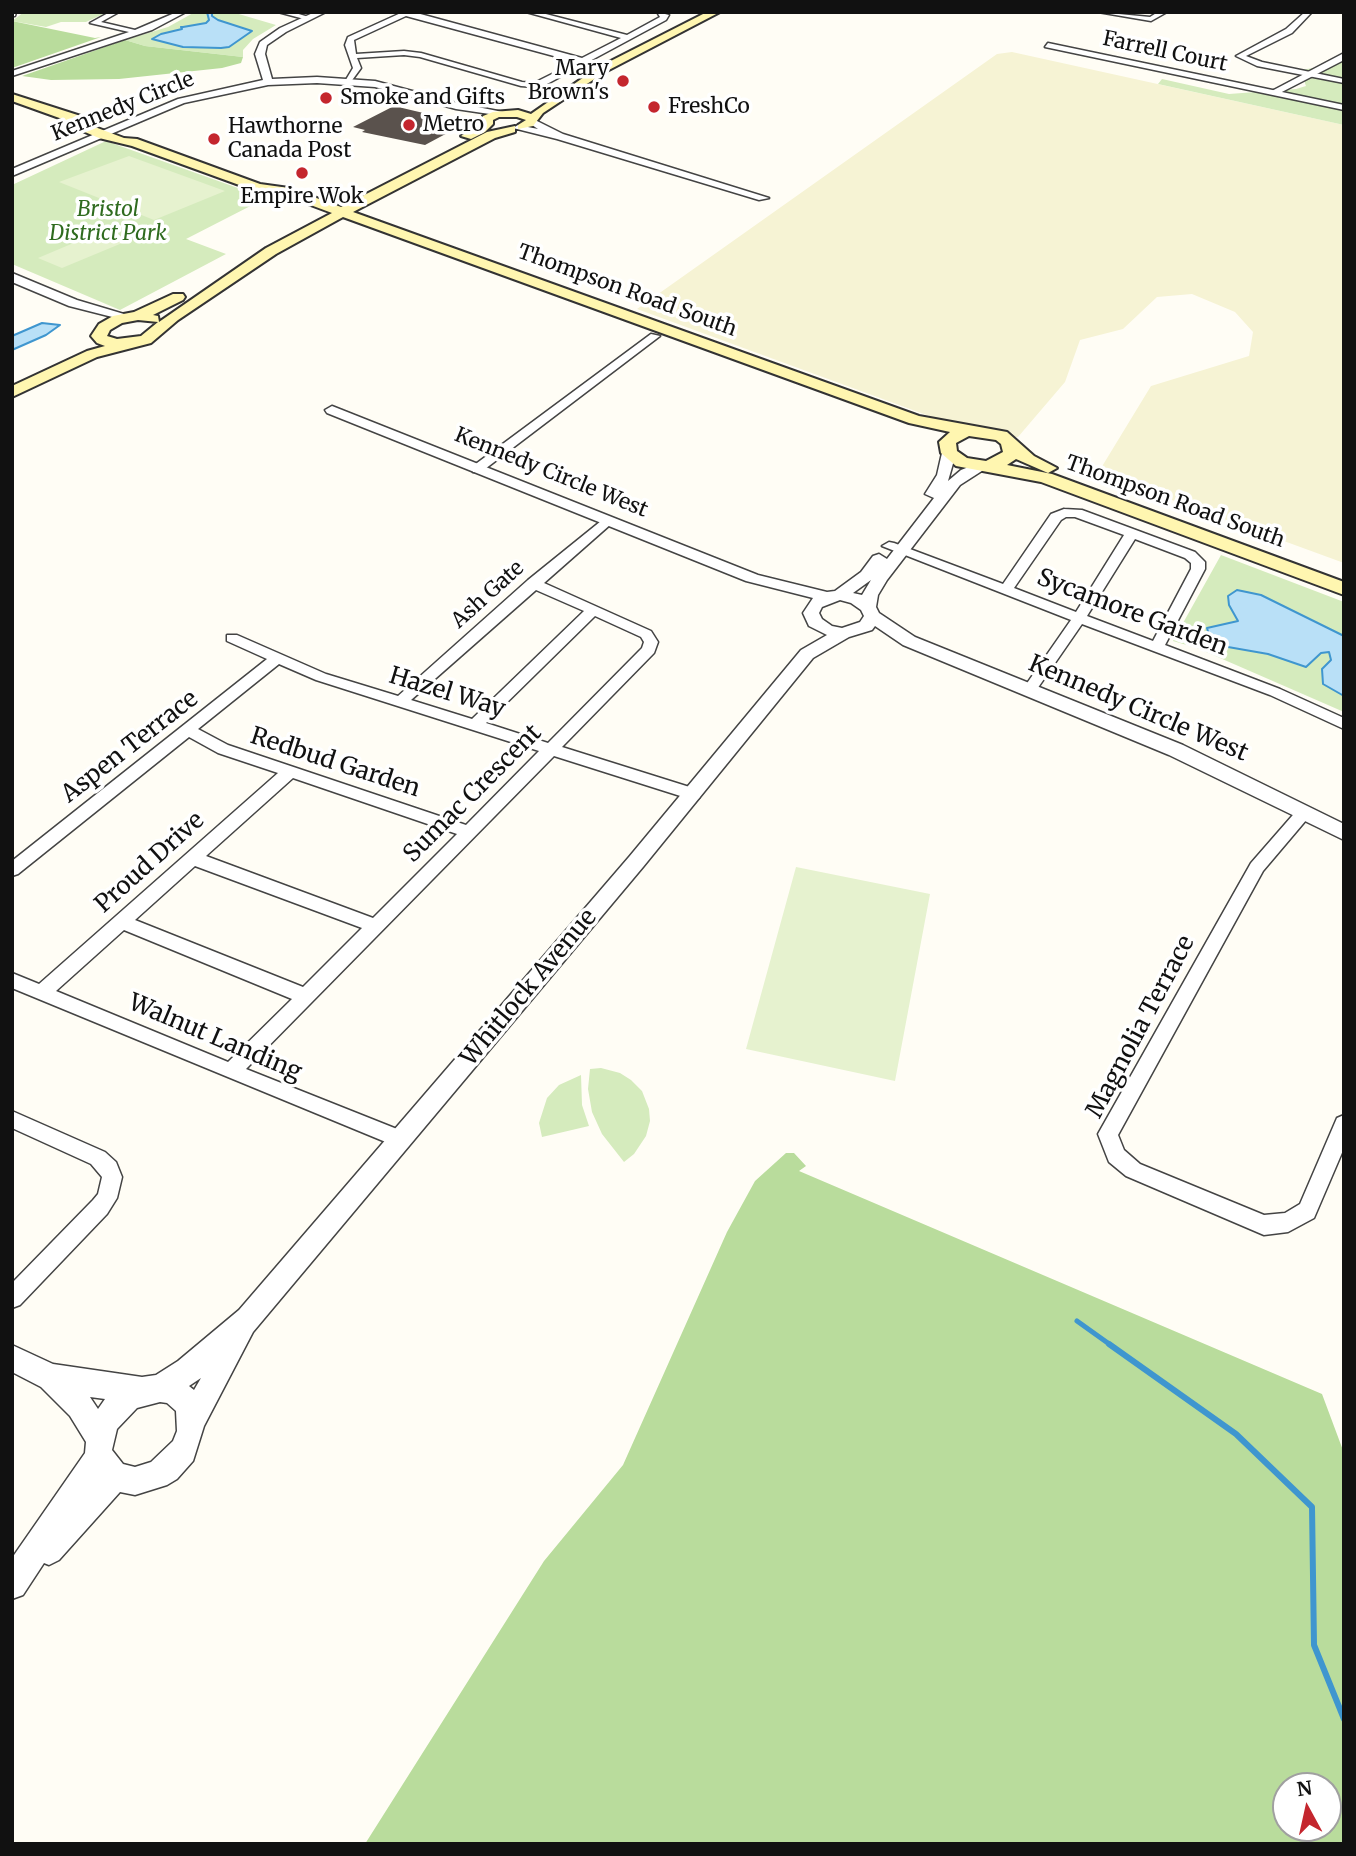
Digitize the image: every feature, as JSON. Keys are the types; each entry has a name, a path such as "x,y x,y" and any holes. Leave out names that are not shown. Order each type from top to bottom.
{"main road":[{"path":"12,392 92,354 153,336 160,327 250,264 331,213 487,122 491,116 530,105 691,12"},
{"path":"12,381 78,349 110,323 163,306 244,254 491,135 531,120 601,70 715,12"},
{"name":"Thompson Road South","path":"12,97 71,118 70,121 108,132 123,142 133,142 271,191 284,191 331,213 655,336 924,433 962,462 1046,478 1344,589"},
{"path":"507,112 524,114 531,120"},
{"path":"487,122 514,128"},
{"name":"Thompson Road South","path":"331,213 915,420 1002,436 1013,448 1038,464 1344,575"},
{"path":"133,317 154,319 160,327"},
{"path":"100,333 108,342 126,344"},
{"path":"947,450 951,436 970,431"},
{"path":"984,467 1010,457 1013,448"}],"street":[{"path":"116,12 94,23 139,31"},
{"path":"12,74 139,31 183,12"},
{"path":"281,12 308,18"},
{"path":"268,82 260,54 263,44 284,29 322,12"},
{"path":"529,12 628,37"},
{"path":"354,57 404,53 421,55 531,85 544,82 665,16 660,12"},
{"path":"1101,12 1126,18 1151,19 1164,12"},
{"path":"1309,12 1289,31 1240,56 1261,64 1344,80"},
{"path":"347,81 357,68 349,43 351,39 408,13 583,61"},
{"name":"Farrell Court","path":"1048,45 1344,108"},
{"path":"1273,93 1344,56"},
{"name":"Kennedy Circle","path":"12,173 181,101 268,82 347,81 406,91 456,106 507,112"},
{"name":"Kennedy Circle","path":"456,106 487,122"},
{"path":"531,120 559,136"},
{"path":"514,128 559,136 763,198"},
{"path":"12,277 73,303 133,317"},
{"path":"73,303 76,311 91,320 100,333"},
{"path":"477,468 655,336"},
{"name":"Kennedy Circle West","path":"332,410 752,578 794,600 813,618"},
{"path":"947,450 944,475 937,489 895,548 870,595 870,612 866,626 848,632 827,630 813,618 815,604 834,596 867,575 895,548 959,478 984,467"},
{"path":"1006,590 1056,517 1064,513 1077,513 1132,533 1190,555 1198,562 1198,569 1157,646"},
{"name":"Ash Gate","path":"400,702 606,521"},
{"path":"1030,689 1058,651 1132,533"},
{"name":"Sycamore Garden","path":"895,548 1275,692 1344,724"},
{"name":"Kennedy Circle West","path":"752,578 834,596"},
{"name":"Sumac Crescent","path":"231,1072 553,750 649,650 651,642 646,634 533,583"},
{"path":"834,596 857,599 870,612"},
{"path":"475,726 594,611"},
{"name":"Kennedy Circle West","path":"870,612 909,641 1176,750 1344,833"},
{"name":"Whitlock Avenue","path":"807,654 813,618"},
{"name":"Kennedy Circle West","path":"848,632 909,641"},
{"name":"Whitlock Avenue","path":"151,1390 188,1371 248,1319 693,794 807,654 848,632"},
{"name":"Hazel Way","path":"232,638 276,659 400,702 693,794"},
{"name":"Aspen Terrace","path":"12,870 276,659"},
{"name":"Redbud Garden","path":"188,730 223,749 470,832"},
{"name":"Proud Drive","path":"42,992 291,771"},
{"name":"Magnolia Terrace","path":"1305,812 1257,867 1108,1133 1116,1156 1133,1170 1264,1225 1288,1222 1307,1211 1344,1124"},
{"path":"193,858 375,926"},
{"path":"122,922 305,996"},
{"name":"Walnut Landing","path":"12,979 231,1072 400,1139"},
{"path":"12,1119 98,1158 109,1168 112,1177 111,1187 100,1207 12,1298"},
{"name":"Whitlock Avenue","path":"192,1421 248,1319"},
{"path":"12,1358 51,1377 173,1391 183,1398 192,1421 183,1451 167,1469 135,1482 105,1457 80,1406 51,1377"},
{"path":"12,1591 105,1457 105,1423 114,1409 151,1390"},
{"path":"12,1584 105,1457"}],"shaded area":[{"path":"1012,52 1344,125 1344,563 1098,473 1151,386 1249,356 1253,332 1235,312 1192,294 1157,297 1123,329 1080,340 1065,382 1018,437 992,439 637,309 997,54"}],"green space":[{"path":"24,12 108,12 86,22 61,22 46,27 12,21"},
{"path":"195,12 232,12 276,25 253,39 243,50 243,57 145,46 125,40 168,27"},
{"path":"12,21 95,38 101,37 12,68"},
{"path":"125,40 145,46 243,57 241,63 222,68 119,79 51,80 22,76"},
{"path":"1335,57 1344,59 1344,125 1158,84 1162,79 1229,94 1296,89 1306,86 1300,70 1327,66"},
{"name":"Bristol District Park","path":"106,141 266,198 186,239 226,254 120,310 12,264 12,185"},
{"path":"129,156 225,191 154,220 59,182"},
{"path":"102,231 127,241 62,268 38,258"},
{"path":"1221,555 1344,602 1344,712 1197,648 1173,641"},
{"path":"796,867 930,894 895,1081 746,1049"},
{"path":"601,1068 620,1073 631,1080 642,1091 649,1109 650,1121 646,1136 634,1154 624,1162 602,1134 592,1112 588,1089 590,1069"},
{"path":"581,1075 582,1105 589,1126 542,1137 539,1123 547,1098 559,1085"},
{"path":"786,1153 794,1153 806,1166 799,1171 1322,1394 1344,1453 1344,1844 365,1844 544,1561 623,1465 727,1232 755,1181"}],"water":[{"path":"207,12 212,12 212,16 218,20 252,31 229,47 221,48 183,47 152,39 182,29 181,27 206,23 209,20"},
{"path":"42,323 60,325 46,335 12,350 12,336"},
{"path":"1237,590 1261,595 1344,636 1344,696 1323,684 1322,669 1331,660 1329,652 1321,653 1306,667 1268,654 1228,647 1209,635 1207,628 1238,621 1229,605 1228,596"}],"building":[{"name":"Metro","path":"394,106 466,123 425,145 362,132 365,130 353,127"}],"waterway":[{"path":"1077,1321 1112,1346"},
{"path":"1109,1344 1236,1434 1312,1507 1314,1645 1344,1719"}],"place":[{"name":"Mary Brown's","path":"623,81"},
{"name":"Smoke and Gifts","path":"326,98"},
{"name":"FreshCo","path":"654,107"},
{"name":"Metro","path":"409,125"},
{"name":"Hawthorne Canada Post","path":"214,139"},
{"name":"Empire Wok","path":"302,173"}]}
